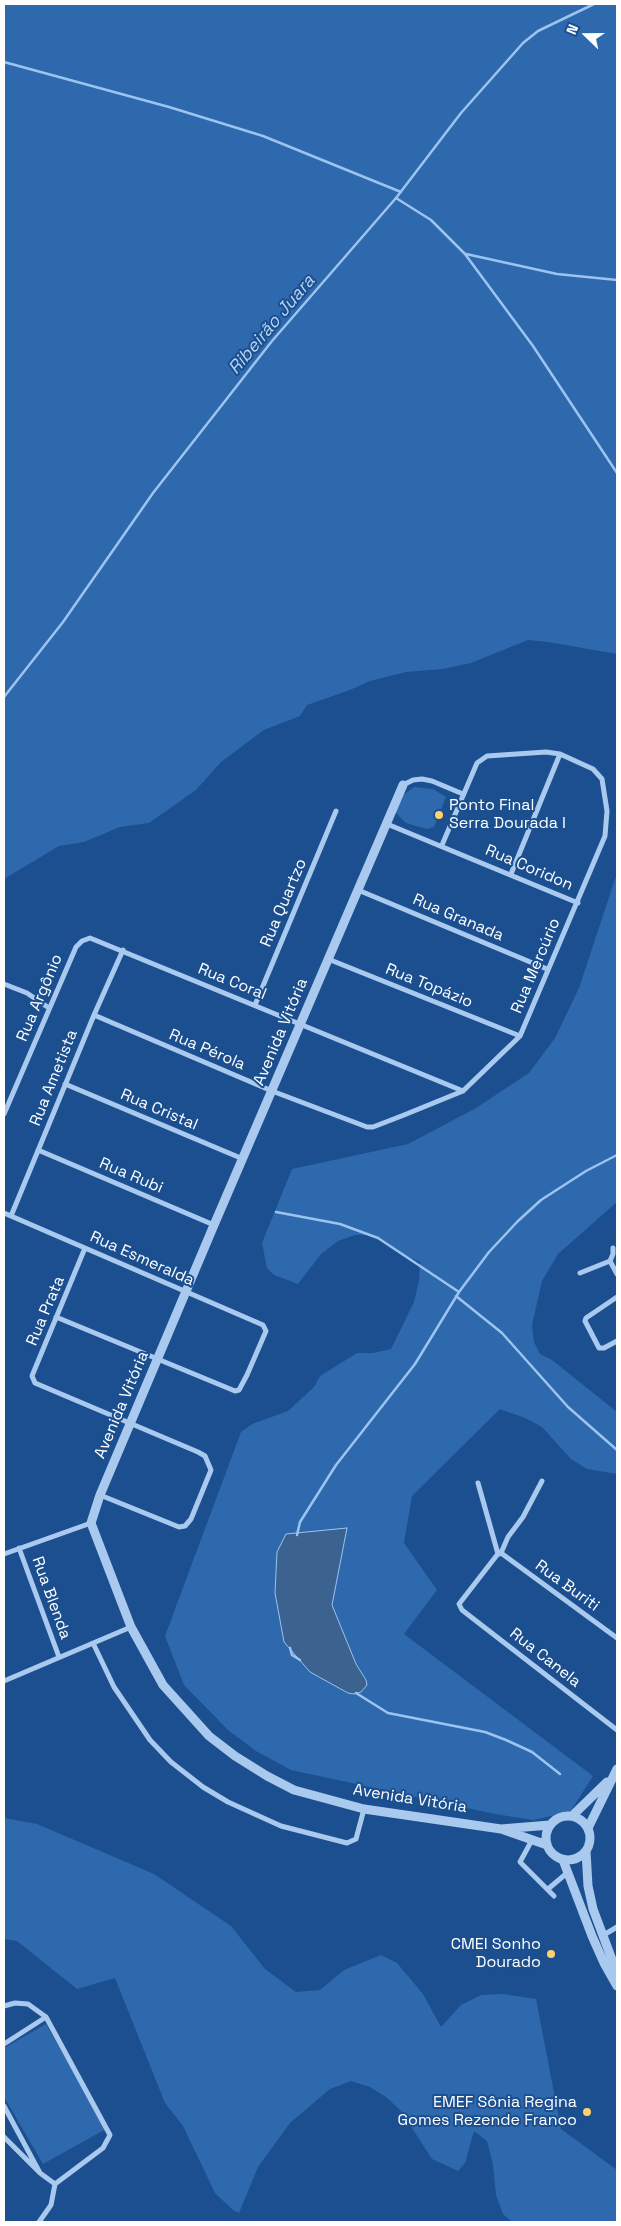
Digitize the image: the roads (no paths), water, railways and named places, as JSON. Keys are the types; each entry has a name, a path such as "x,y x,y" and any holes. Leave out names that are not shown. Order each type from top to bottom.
{"street":[{"path":"442,845 463,794 481,758 486,756 546,752 560,754 511,874"},
{"name":"Rua Mercúrio","path":"367,1127 373,1127 463,1091 520,1036 605,836 607,811 602,779 599,773 560,754"},
{"path":"403,785 413,780 422,779 432,781 463,794"},
{"name":"Avenida Vitória","path":"403,785 214,1225 100,1495 91,1523 131,1627 163,1685 208,1736 259,1771 294,1790 364,1810 501,1829 547,1845"},
{"name":"Rua Quartzo","path":"255,1005 336,811"},
{"name":"Rua Coridon","path":"387,824 442,845 578,903"},
{"name":"Rua Granada","path":"358,890 548,969"},
{"name":"Rua Coral","path":"76,947 82,941 90,938 123,950 463,1091"},
{"name":"Rua Argônio","path":"4,1114 76,947"},
{"name":"Rua Ametista","path":"11,1216 94,1015 123,950"},
{"name":"Rua Topázio","path":"328,959 520,1036"},
{"path":"4,984 27,993 49,1008"},
{"name":"Rua Pérola","path":"94,1015 272,1091 367,1127"},
{"name":"Rua Cristal","path":"65,1084 243,1159"},
{"name":"Rua Rubi","path":"38,1150 214,1225"},
{"path":"4,1213 11,1216"},
{"name":"Rua Esmeralda","path":"11,1216 263,1325 266,1329 241,1387 235,1391 158,1358"},
{"name":"Rua Prata","path":"85,1248 32,1376 35,1383 130,1425"},
{"path":"580,1273 610,1261 613,1248"},
{"path":"610,1261 617,1274"},
{"path":"617,1297 586,1318 585,1321 599,1348 604,1348 617,1340"},
{"path":"56,1316 158,1358"},
{"path":"100,1495 179,1527 188,1524 208,1479 210,1466 205,1456 130,1425"},
{"path":"500,1554 508,1537 523,1517 542,1480"},
{"path":"478,1483 500,1554"},
{"path":"4,1554 91,1523"},
{"name":"Rua Blenda","path":"19,1548 59,1657"},
{"name":"Rua Canela","path":"500,1554 461,1599 459,1605 617,1730"},
{"name":"Rua Buriti","path":"500,1554 617,1638"},
{"path":"4,1681 131,1627"},
{"path":"93,1643 114,1687 150,1740 170,1762 203,1787 256,1816 292,1830 347,1843 356,1839 364,1810"},
{"path":"572,1816 615,1773"},
{"path":"588,1828 615,1773"},
{"path":"586,1851 576,1859 563,1860 553,1854 547,1845 546,1835 550,1825 560,1817 572,1816 581,1820 588,1828 590,1840 586,1851 588,1886 602,1937 617,1973"},
{"name":"Avenida Vitória","path":"501,1829 550,1825"},
{"path":"532,1840 520,1862 554,1896"},
{"path":"563,1860 604,1963 617,1986"},
{"path":"548,1889 567,1873"},
{"path":"602,1937 617,1927"},
{"path":"4,2006 15,2003 28,2004 46,2017 110,2135 103,2148 56,2184 51,2206 39,2222"},
{"path":"4,2044 46,2017"},
{"path":"4,2106 40,2173"},
{"path":"4,2137 40,2173 56,2184"}],"waterway":[{"name":"Ribeirão Juara","path":"4,697 63,622 153,493 272,341 396,198 461,113 523,43 538,31 594,4"},
{"path":"4,62 169,107 263,136 401,192"},
{"path":"396,198 431,220 465,254 533,346 617,473"},
{"path":"466,254 557,274 617,280"},
{"path":"297,1535 300,1522 336,1465 415,1364 459,1292 489,1252 541,1200 586,1171 617,1155"},
{"path":"276,1212 340,1224 378,1238 459,1292"},
{"path":"456,1296 502,1333 568,1407 617,1450"},
{"path":"290,1648 292,1655 300,1660"},
{"path":"356,1693 388,1713 485,1732 506,1740 532,1752 560,1774"}],"place":[{"name":"Ponto Final Serra Dourada I","path":"439,815"},
{"name":"CMEI Sonho Dourado","path":"551,1954"},
{"name":"EMEF Sônia Regina Gomes Rezende Franco","path":"587,2112"}]}
